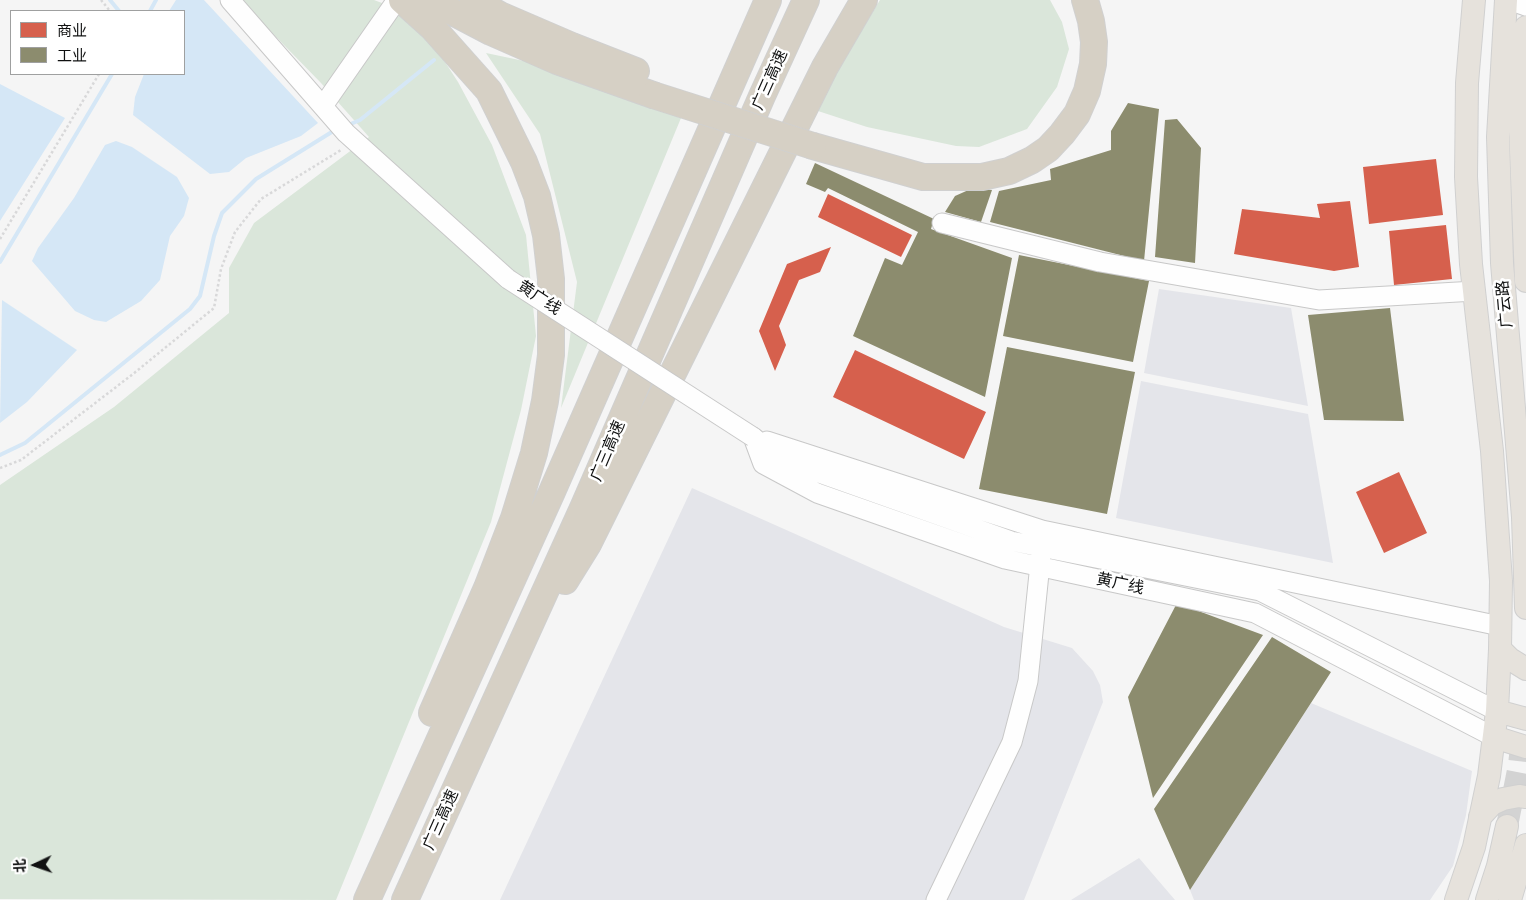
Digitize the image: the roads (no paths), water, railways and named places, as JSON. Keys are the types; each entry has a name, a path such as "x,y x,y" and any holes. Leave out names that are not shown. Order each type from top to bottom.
{"highway":[{"path":"430,0 491,32 557,61 657,87 817,138 923,177 982,177 1009,171 1032,160 1048,149 1062,134 1077,114 1087,91 1093,64 1094,42 1085,0"},
{"path":"473,0 500,15 572,46 657,87"},
{"path":"367,900 547,503 768,0"},
{"name":"广三高速","path":"405,900 583,508 806,0"},
{"path":"502,684 588,544 825,66 864,0"},
{"path":"817,138 917,159 946,162 973,161 999,156 1020,147 1040,132 1056,115 1068,95 1075,73 1078,47 1074,24 1066,0"},
{"path":"358,900 382,826 488,588 514,518 542,418 551,355 552,278 546,235 536,196 524,162 489,91 432,27 398,2"}],"main road":[{"path":"1456,900 1474,847 1494,738 1500,649 1501,581 1492,451 1474,291 1466,177 1467,82 1474,0"},
{"name":"广云路","path":"1508,0 1498,137 1502,263 1523,517 1526,608"},
{"name":"广云路","path":"1526,27 1520,124 1526,281"},
{"path":"1500,649 1510,659 1526,669"},
{"path":"1497,711 1526,719"},
{"path":"1494,738 1526,747"},
{"path":"1480,817 1492,804 1503,799 1519,796 1526,797"},
{"path":"1487,900 1498,866 1507,826"},
{"path":"1510,900 1526,845"}],"street":[{"name":"黄广线","path":"230,0 346,132 508,279 753,437 763,464 817,493 1005,559 1255,613 1494,738"},
{"path":"1508,0 1526,6"},
{"path":"323,106 398,2"},
{"path":"942,223 1100,262 1319,300 1474,291"},
{"path":"753,437 1042,539 1500,626"},
{"name":"黄广线","path":"1042,539 1260,591 1497,711"},
{"path":"936,900 1012,742 1028,681 1042,539"}],"water":[{"path":"176,0 204,0 318,123 301,136 246,158 229,172 210,174 133,115 135,97 144,75 185,75 185,10 170,10"},
{"path":"0,84 65,118 0,221"},
{"path":"116,141 132,147 177,177 189,198 184,216 170,236 160,280 141,301 106,322 94,320 75,311 32,261 38,248 74,198 105,145"},
{"path":"2,300 77,350 27,402 0,423"}],"waterway":[{"path":"110,0 118,10"},
{"path":"151,10 156,0"},
{"path":"346,126 360,120 434,60"},
{"path":"0,262 111,75"},
{"path":"0,455 25,443 190,309 200,296 214,236 222,213 256,179 335,130"}],"tunnel":[{"path":"1507,826 1519,765 1526,702"}]}
